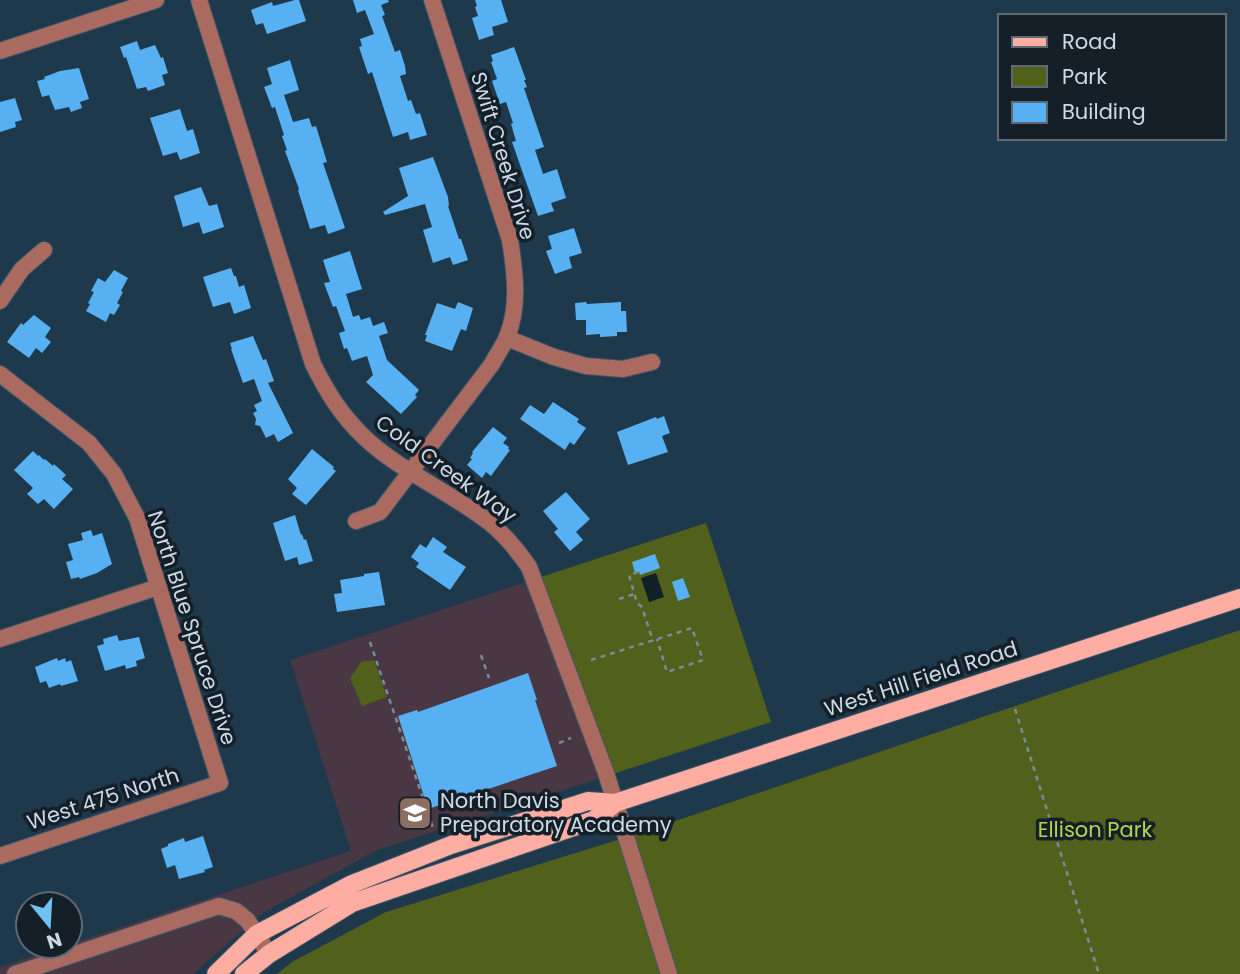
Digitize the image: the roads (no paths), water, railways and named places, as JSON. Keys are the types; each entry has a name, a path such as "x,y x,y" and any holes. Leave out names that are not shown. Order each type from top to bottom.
{"main road":[{"name":"West Hill Field Road","path":"244,974 269,954 352,903 594,820 615,803 1240,598"},
{"name":"West Hill Field Road","path":"215,974 257,934 352,884 451,845 589,801 615,803"}],"street":[{"path":"0,50 156,0"},
{"name":"Cold Creek Way","path":"199,0 313,364 331,399 366,440 492,524 512,543 529,567 606,773 669,974"},
{"name":"Swift Creek Drive","path":"356,522 380,512 492,364 507,338 515,305 515,274 510,240 432,0"},
{"path":"0,301 22,269 44,250"},
{"path":"507,338 554,357 586,366 623,369 652,362"},
{"path":"623,369 627,386"},
{"name":"North Blue Spruce Drive","path":"0,374 89,443 114,474 137,517 220,783"},
{"path":"0,639 158,587"},
{"name":"West 475 North","path":"0,856 220,783"},
{"path":"15,974 219,906 236,911 248,921 269,954"}],"place":[{"name":"North Davis Preparatory Academy","path":"415,813"}],"park label":[{"name":"Ellison Park","path":"1095,830"}]}
